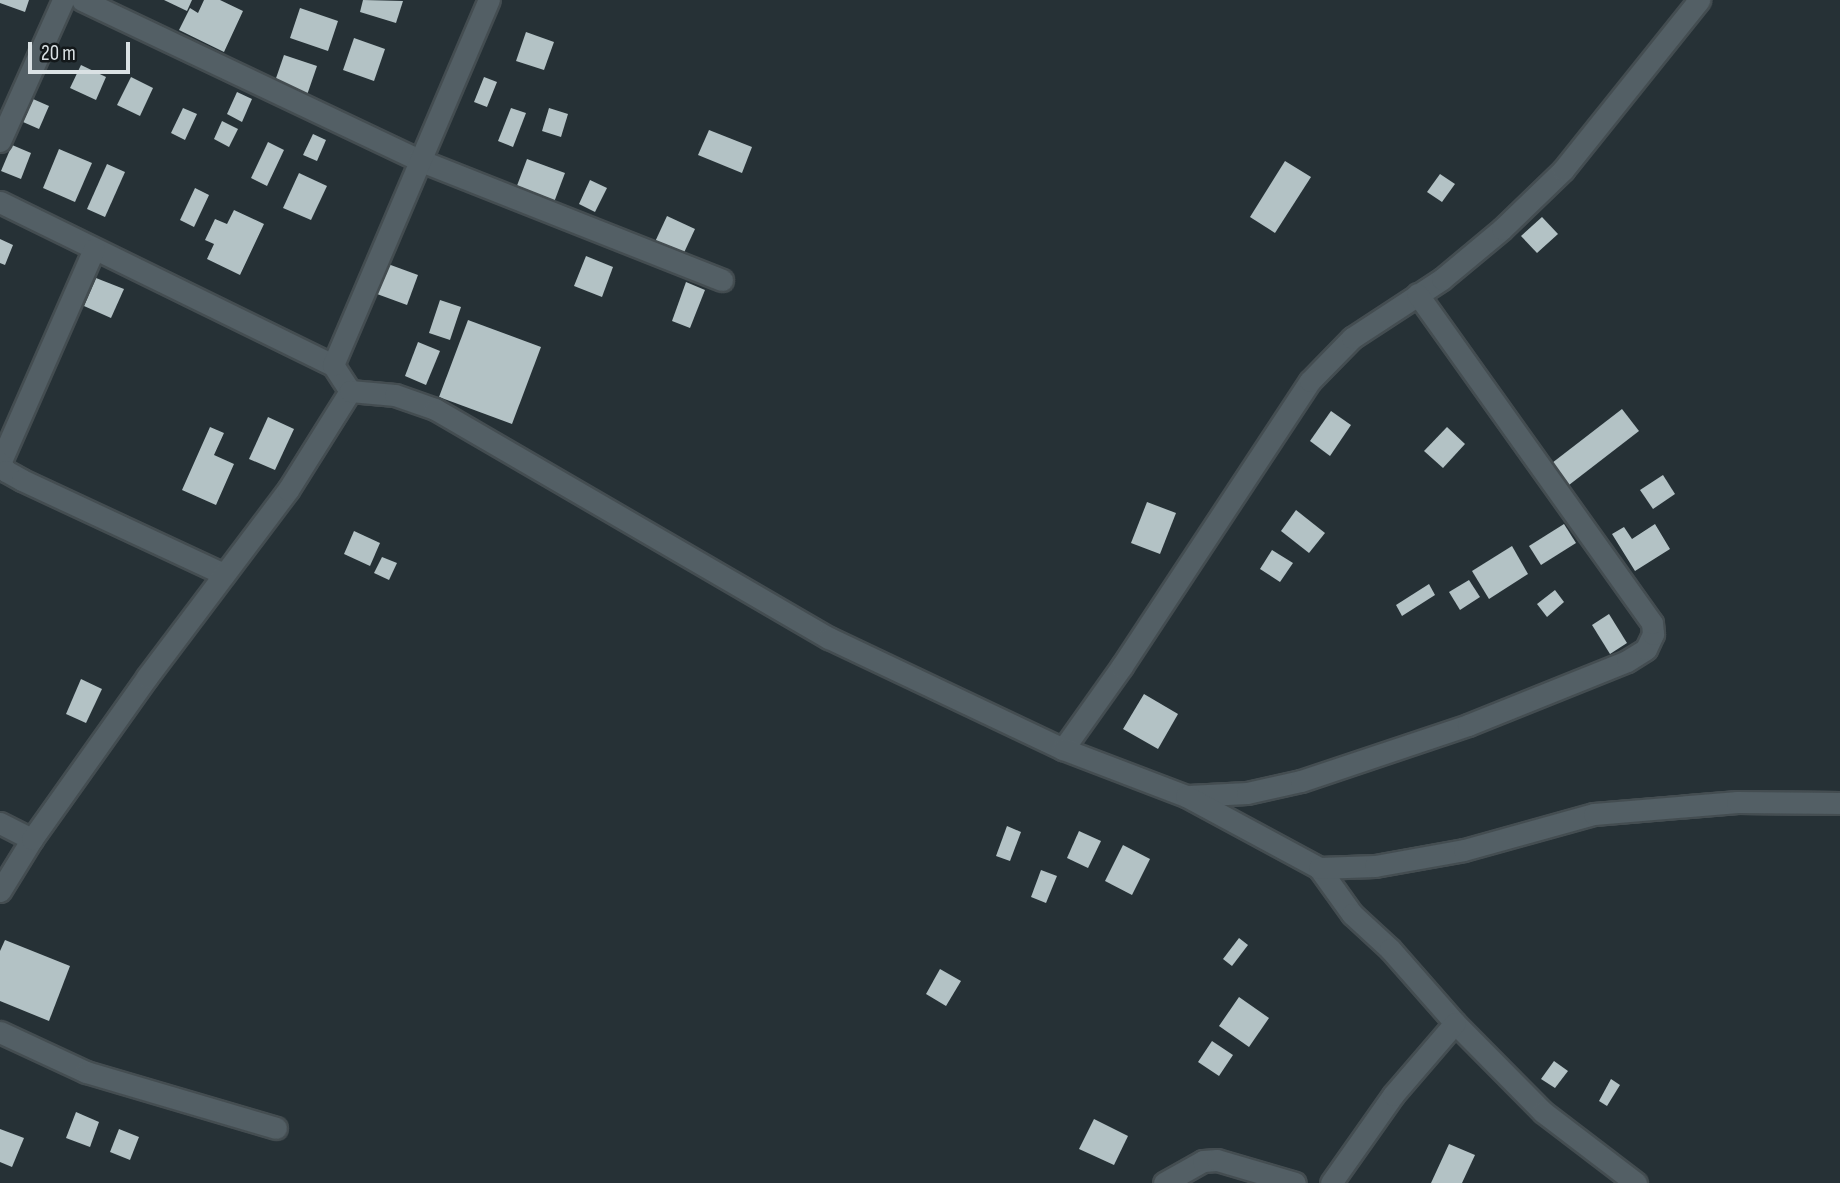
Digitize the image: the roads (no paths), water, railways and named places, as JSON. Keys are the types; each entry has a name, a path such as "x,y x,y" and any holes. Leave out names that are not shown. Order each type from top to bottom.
{"street":[{"path":"0,141 63,0"},
{"path":"82,0 419,160 722,280"},
{"path":"333,365 489,0"},
{"path":"1063,749 1122,666 1310,382 1352,338 1442,279 1502,229 1563,170 1699,0"},
{"path":"0,202 333,365 350,391"},
{"path":"94,249 0,463 6,471 22,480 224,574"},
{"path":"1186,796 1247,793 1313,777 1468,724 1627,661 1646,649 1652,623 1417,294"},
{"path":"0,891 32,839 288,490 350,391"},
{"path":"350,391 395,395 435,409 829,638 1063,749 1186,796 1318,868 1352,914 1390,949 1455,1023 1544,1112 1636,1183"},
{"path":"1318,868 1375,866 1464,850 1594,814 1737,802 1840,803"},
{"path":"0,823 32,839"},
{"path":"1331,1183 1392,1095 1455,1023"},
{"path":"0,1032 86,1072 276,1128"},
{"path":"1164,1183 1203,1161 1217,1160 1295,1183"}]}
